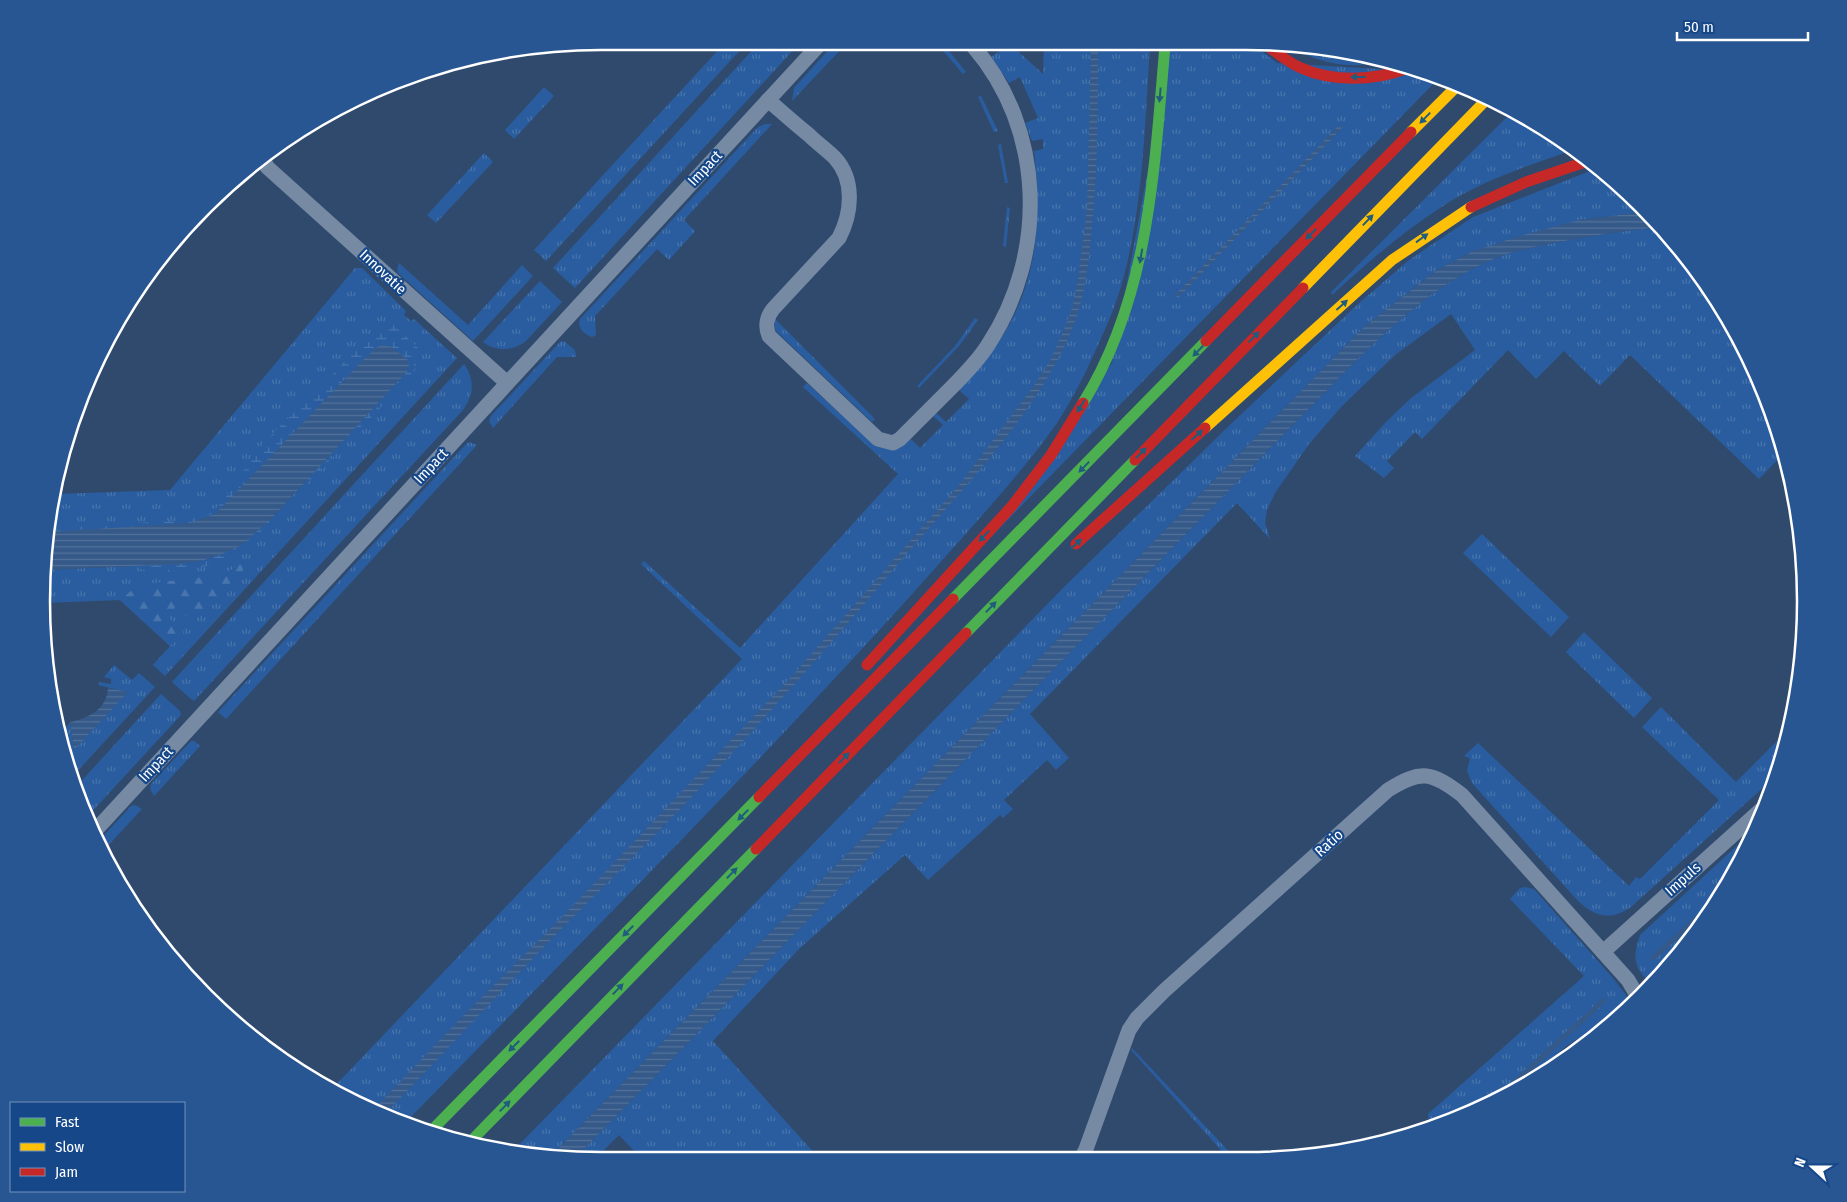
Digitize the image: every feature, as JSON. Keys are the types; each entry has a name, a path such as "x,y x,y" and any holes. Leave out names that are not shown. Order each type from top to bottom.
{"highway":[{"path":"861,672 1012,506 1051,455 1096,380 1119,330 1138,271 1152,192 1165,50"},
{"path":"1275,51 1301,68 1327,76 1361,78 1399,72"},
{"path":"436,1126 1453,90"},
{"path":"475,1137 1483,104"},
{"path":"1068,551 1392,260 1466,209 1526,182 1580,164"},
{"path":"884,717 1016,598"},
{"path":"777,780 843,695"}],"street":[{"name":"Impact","path":"99,827 814,50"},
{"path":"768,100 836,159 847,180 850,193 850,210 846,226 839,238 773,309 769,314 766,329 769,336 878,438 893,443 900,439 964,374 988,346 1012,299 1025,259 1031,188 1024,144 1016,118 1004,90 977,50"},
{"name":"Innovatie","path":"266,164 507,383"},
{"name":"Ratio","path":"1084,1152 1124,1040 1137,1018 1164,991 1388,790 1405,779 1423,776 1441,780 1462,795 1628,980 1635,992"},
{"name":"Impuls","path":"1603,952 1753,817"},
{"name":"Ratio","path":"1628,980 1639,988"}],"green space":[{"path":"718,50 740,50 546,261 534,250"},
{"path":"752,50 793,50 575,288 553,268"},
{"path":"828,50 840,50 792,101 794,88"},
{"path":"942,50 948,50 966,72 963,74"},
{"path":"1002,50 1016,50 1043,74 1044,50 1150,50 1140,186 1129,255 1109,320 1079,386 1065,411 1026,464 848,664 684,838 410,1118 337,1084 742,659 641,564 644,561 740,648 898,474 803,387 807,383 872,443 887,448 897,447 911,439 920,448 943,425 933,416 936,413 946,422 969,399 959,390 996,346 1021,300 1029,276 1037,228 1034,151 1043,149 1043,139 1032,141 1025,123 1038,118 1020,77 1009,83 991,57"},
{"path":"1170,50 1261,50 1277,63 1392,70 1434,83 982,546 1112,363"},
{"path":"1303,53 1367,64 1343,65"},
{"path":"544,87 554,96 514,139 505,130"},
{"path":"981,96 998,131 994,132 978,97"},
{"path":"1508,116 1565,153 1504,175 1455,198 1398,238 1332,295 1331,292"},
{"path":"772,124 684,220 695,231 669,260 657,249 595,316 596,335 592,337 586,334 580,328 580,319 758,127"},
{"path":"1001,144 1008,183 1005,183 998,145"},
{"path":"484,153 493,162 436,223 427,215"},
{"path":"1590,171 1638,213 1579,220 1471,252 1437,270 1365,326 557,1150 519,1145 1066,585 1234,421 1358,304 1409,260 1473,217"},
{"path":"1007,207 1010,208 1006,247 1003,246"},
{"path":"1651,228 1683,266 1723,326 1755,390 1778,458 1759,479 1630,355 1600,386 1564,351 1536,379 1508,350 1422,439 1415,432 1387,461 1394,468 1384,478 1355,456 1410,399 1475,350 1451,314 1395,355 1342,406 1309,444 1275,493 1267,510 1265,523 1270,539 1237,503 1030,714 1069,758 1056,770 1047,760 1004,800 1013,809 1003,818 1000,815 928,880 905,855 800,948 713,1041 813,1152 635,1152 619,1135 602,1152 581,1151 1332,385 1408,313 1473,268 1501,256 1543,245 1615,232"},
{"path":"399,263 468,325 522,265 533,276 473,341 398,273"},
{"path":"355,268 362,268 406,311 404,315 411,321 414,319 457,358 165,676 153,665 170,646 120,600 50,603 51,570 178,564 270,520 406,373 201,520 55,532 61,494 170,490"},
{"path":"540,281 562,302 525,342 509,349 499,349 483,342"},
{"path":"975,318 978,320 959,346 919,388 917,386 955,346"},
{"path":"775,319 875,419 872,422 777,332 775,329"},
{"path":"393,324 419,349 417,363 412,375 305,486 303,484 309,473 226,508 193,525 54,537 55,528 189,520 211,513 220,504 263,444 325,383 366,338 382,326"},
{"path":"564,341 575,350 576,357 557,357 493,428 489,421 491,416 560,342"},
{"path":"464,364 468,370 472,387 467,404 463,410 194,701 191,699 172,682"},
{"path":"469,442 477,445 226,719 218,712 466,444"},
{"path":"271,518 263,531 244,549 216,564 186,570 156,572 149,572 135,566 138,563"},
{"path":"1482,534 1569,617 1551,637 1463,553"},
{"path":"244,561 248,565 193,622 176,607 168,617 184,632 170,646 120,600 138,585 219,575 233,569"},
{"path":"1584,632 1652,698 1634,718 1566,652"},
{"path":"114,665 132,680 139,673 155,687 77,771 65,728 70,722 74,749 127,692 98,685 100,682 111,684 111,679 104,677"},
{"path":"161,694 180,711 181,715 92,812 81,782"},
{"path":"1661,707 1736,782 1779,739 1765,786 1631,907 1617,914 1597,914 1578,901 1472,783 1467,771 1470,758 1464,756 1478,743 1629,886 1636,877 1640,879 1719,800 1642,727"},
{"path":"191,741 200,746 154,796 150,789 151,784"},
{"path":"135,805 142,809 108,846 103,836 131,806"},
{"path":"1742,842 1704,907 1683,936 1646,979 1638,968 1635,956 1640,935"},
{"path":"1520,888 1534,889 1613,978 1628,998 1582,1037 1565,1047 1551,1060 1490,1095 1429,1121 1428,1114 1584,976 1510,899"},
{"path":"1132,1048 1229,1152 1223,1152 1131,1050"}],"shaded area":[{"path":"1091,50 1098,50 1095,182 1088,267 1080,306 1071,332 1056,363 1038,393 1018,422 973,478 804,674 700,788 540,951 389,1110 378,1105 562,917 792,676 959,485 1033,387 1051,359 1072,308 1078,279 1087,208"},
{"path":"1339,125 1342,128 1178,298 1175,295"},
{"path":"1638,213 1651,228 1572,239 1501,256 1473,268 1408,313 1332,385 581,1151 557,1150 1365,326 1437,270 1471,252 1516,237 1579,220"},
{"path":"383,345 392,347 408,360 409,366 406,373 270,520 240,546 201,561 178,564 51,570 55,532 189,523 215,514 377,347"},
{"path":"108,688 128,692 74,750 70,722 84,718 101,707"}],"waterway":[{"path":"1653,958 1694,921"},
{"path":"1517,1080 1603,1001"}],"traffic: fast":[{"path":"1083,403 1105,362 1123,319 1135,275 1152,185 1165,50"},
{"path":"953,599 1206,341"},
{"path":"966,633 1135,460"},
{"path":"436,1126 759,797"},
{"path":"475,1137 756,849"}],"traffic: slow":[{"path":"1411,132 1453,90"},
{"path":"1303,288 1483,104"},
{"path":"1205,428 1392,260 1471,207"}],"traffic: jam":[{"path":"1274,51 1297,66 1326,76 1367,78 1398,72"},
{"path":"1206,341 1411,132"},
{"path":"1471,207 1526,182 1580,164"},
{"path":"1135,460 1303,288"},
{"path":"867,665 1012,506 1051,455 1083,403"},
{"path":"1076,544 1205,428"},
{"path":"759,797 953,599"},
{"path":"756,849 966,633"}]}
